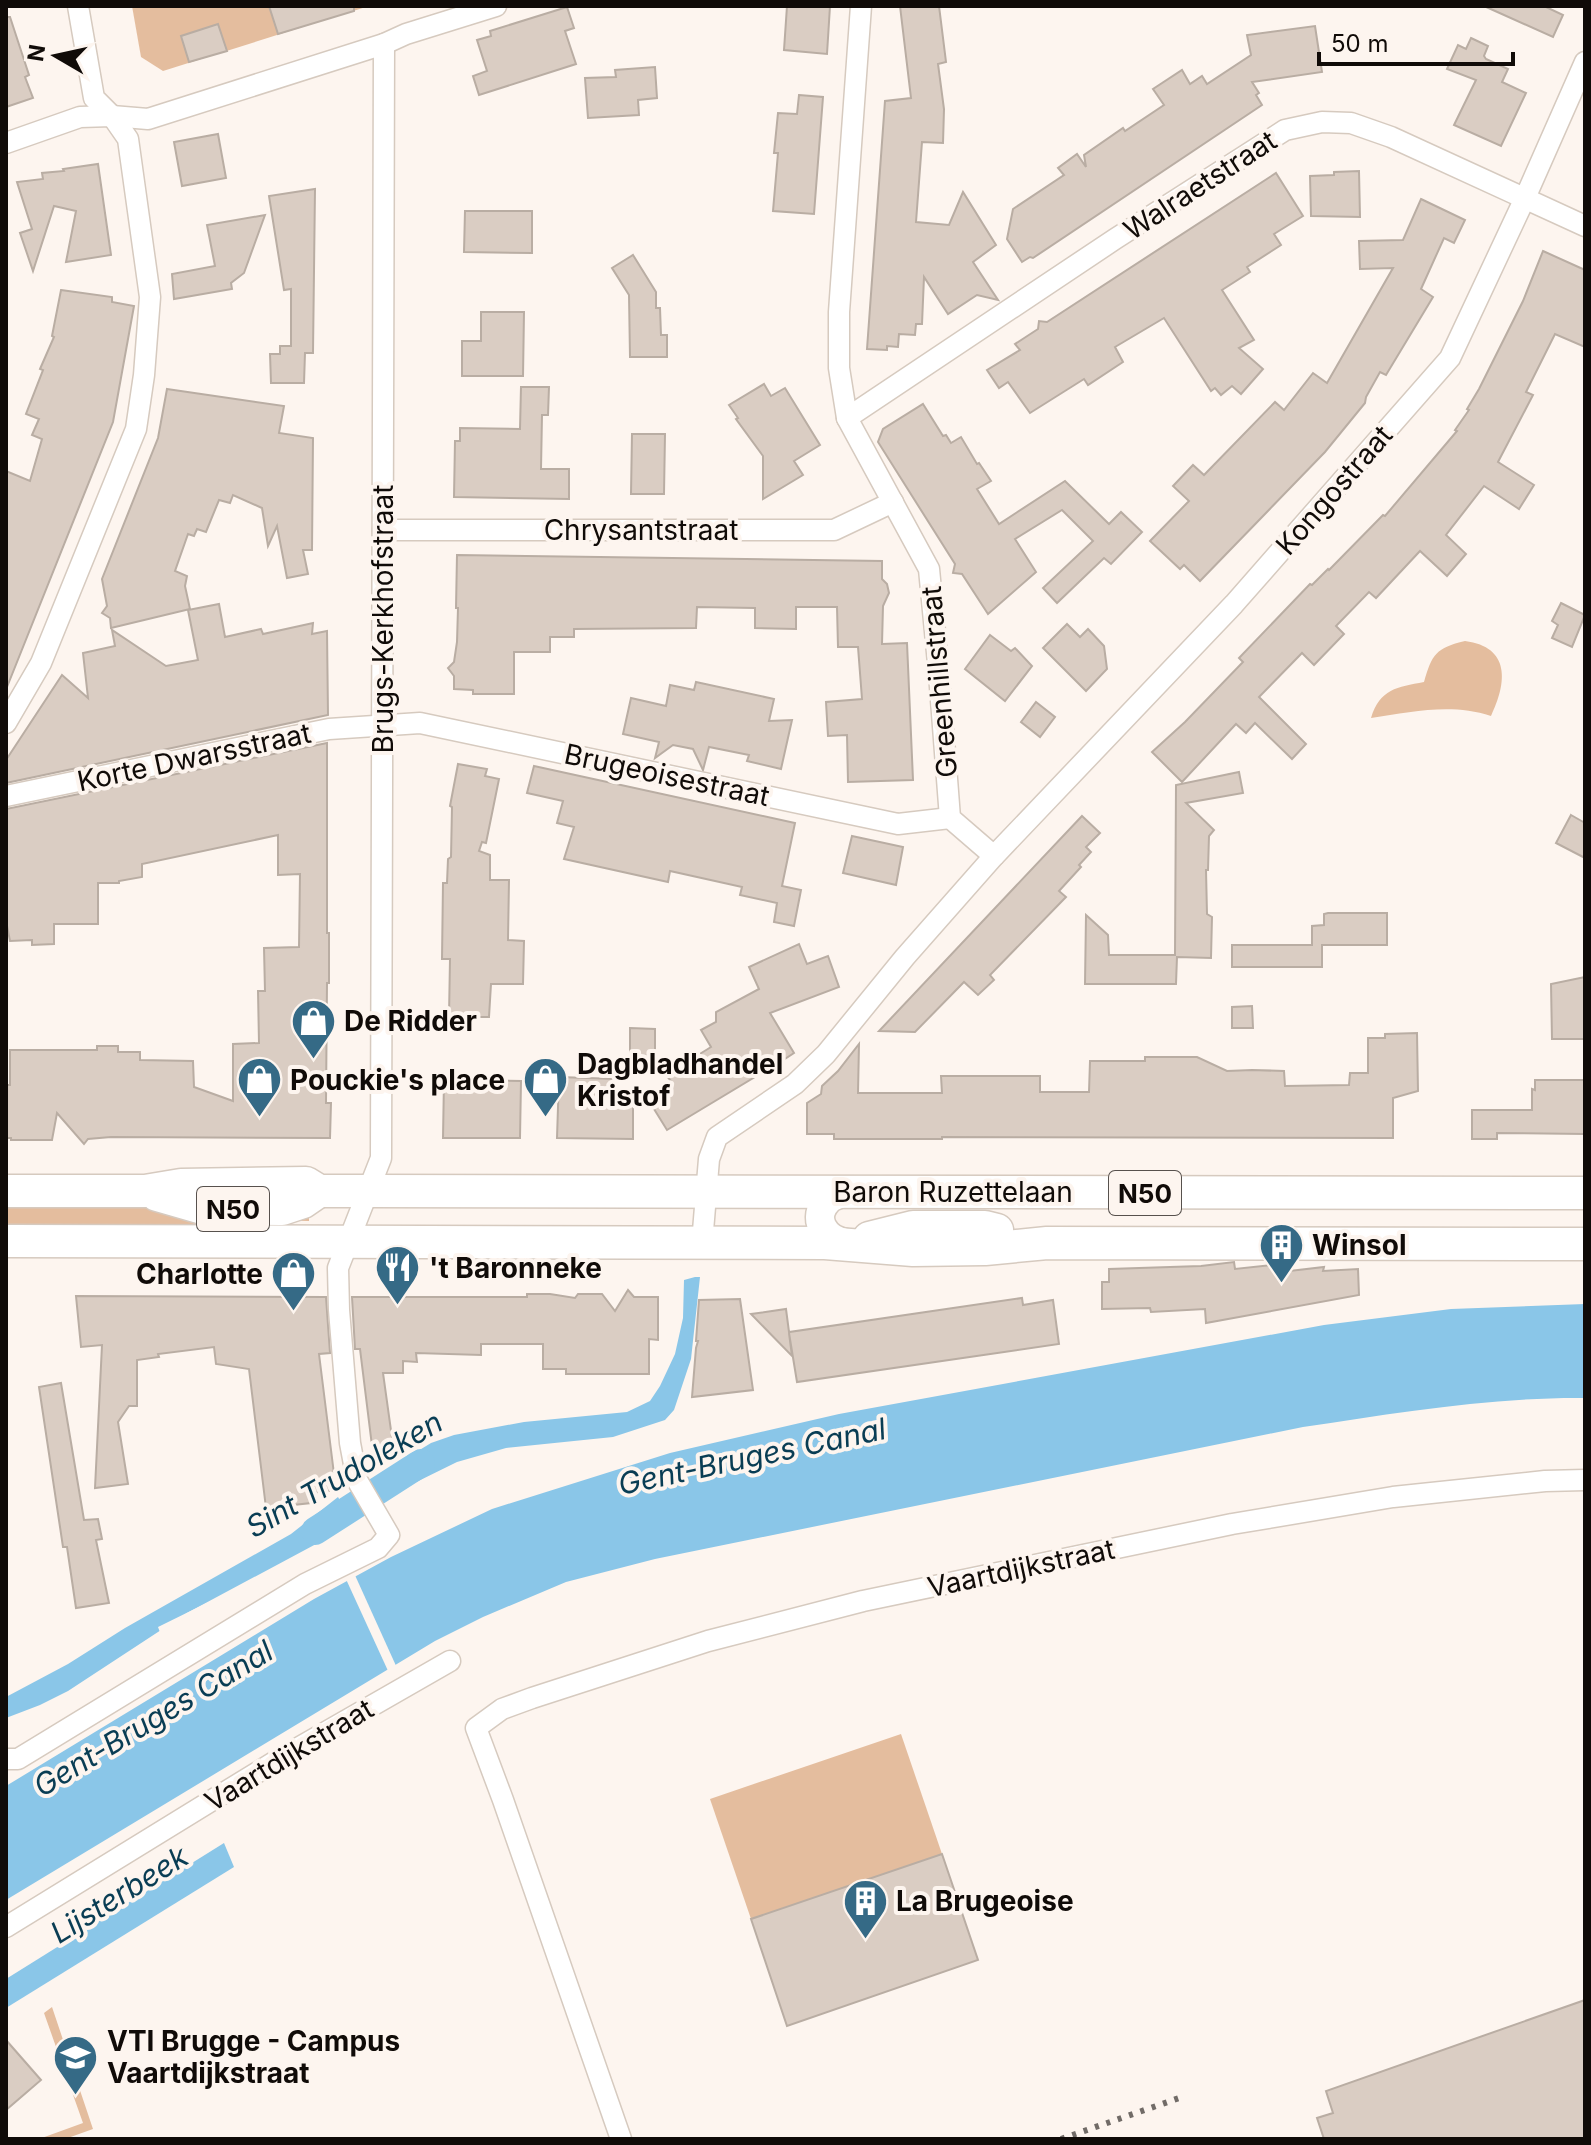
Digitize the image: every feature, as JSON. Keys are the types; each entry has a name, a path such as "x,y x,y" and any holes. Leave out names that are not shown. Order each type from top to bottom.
{"main road":[{"name":"Baron Ruzettelaan","path":"6,1191 145,1191 181,1185 306,1183 319,1191 1585,1193"},
{"path":"845,1192 828,1201 820,1218 828,1236 846,1243"},
{"name":"Baron Ruzettelaan","path":"6,1241 846,1243 913,1227 985,1227 1047,1243 1585,1244"}],"street":[{"path":"6,723 41,663 136,429 144,375 150,297 128,139 94,98 78,6"},
{"path":"6,143 80,117 148,119 496,6"},
{"name":"Greenhillstraat","path":"861,6 839,312 839,368 847,418 929,569 950,818 994,856"},
{"name":"Brugs-Kerkhofstraat","path":"368,1191 381,1158 384,44"},
{"name":"Kongostraat","path":"994,856 1234,604 1450,358 1585,62"},
{"name":"Walraetstraat","path":"847,418 1285,130 1322,122 1351,123 1391,137 1585,226"},
{"name":"Chrysantstraat","path":"383,530 834,530 893,502"},
{"name":"Brugeoisestraat","path":"383,724 420,723 898,824 950,818"},
{"name":"Korte Dwarsstraat","path":"6,796 329,729 383,724"},
{"path":"702,1243 709,1159 717,1137 795,1084 826,1054 905,957 994,856"},
{"path":"6,1759 18,1759 305,1584 378,1548 389,1535 357,1480 350,1443 339,1296 338,1268 368,1191"},
{"name":"Vaartdijkstraat","path":"621,2139 476,1728 502,1709 708,1641 863,1601 1232,1524 1393,1497 1545,1481 1585,1480"},
{"name":"Vaartdijkstraat","path":"6,1927 279,1759 450,1661"}],"shaded area":[{"path":"132,6 369,6 163,71 141,57"},
{"path":"1465,641 1491,651 1498,659 1502,679 1491,716 1446,709 1371,718 1385,695 1398,688 1424,682 1433,659 1441,650"},
{"path":"6,1205 177,1205 309,1211 309,1221 198,1219 188,1230 6,1229"},
{"path":"901,1734 942,1854 751,1919 710,1799"},
{"path":"52,2007 93,2129 65,2139 39,2139 83,2123 44,2013"}],"water":[{"path":"700,1277 691,1359 674,1410 665,1420 613,1437 506,1448 457,1462 394,1493 382,1473 431,1443 454,1435 524,1422 627,1412 650,1401 675,1354 683,1318 684,1280"},
{"name":"Gent-Bruges Canal","path":"1585,1304 1585,1398 1479,1403 1303,1427 655,1559 566,1582 435,1641 6,1900 6,1786 314,1599 391,1557 492,1509 670,1453 839,1414 1324,1325 1451,1309"},
{"path":"338,1497 352,1522 331,1536 187,1613 68,1691 6,1718 6,1697 291,1534"},
{"path":"224,1843 234,1867 6,2008 6,1979"}],"pier":[{"path":"292,1561 189,1616 161,1635 158,1627"},
{"path":"354,1573 397,1668 389,1673 345,1577"}],"building":[{"path":"269,6 354,6 354,11 278,34"},
{"path":"787,6 830,6 827,54 784,50"},
{"path":"900,6 939,6 946,62 938,64 944,109 943,143 922,142 916,222 949,225 963,192 996,245 973,262 998,300 977,295 948,314 924,277 922,324 916,324 915,335 899,334 898,347 867,349 885,101 911,98"},
{"path":"1484,6 1544,6 1563,15 1553,37"},
{"path":"567,7 574,28 565,31 576,64 479,95 473,76 487,71 477,40 491,36 490,31"},
{"path":"6,17 10,17 29,75 25,77 33,98 6,107"},
{"path":"218,24 227,51 189,62 181,36"},
{"path":"1315,26 1322,72 1252,82 1262,105 1033,258 1022,262 1007,239 1013,209 1064,175 1058,168 1077,154 1086,167 1084,155 1164,105 1153,89 1182,70 1190,84 1202,76 1207,84 1251,55 1247,35"},
{"path":"1471,38 1488,46 1484,56 1486,59 1508,69 1502,82 1526,93 1501,146 1454,125 1476,80 1447,69 1458,45 1466,49"},
{"path":"655,67 657,98 638,100 639,115 588,118 585,78 616,77 615,70"},
{"path":"799,95 823,97 814,214 773,211 778,113 797,114"},
{"path":"218,134 226,178 182,186 174,142"},
{"path":"98,164 111,255 66,262 76,211 54,206 33,271 20,233 32,229 17,182 43,179 42,173"},
{"path":"1359,171 1360,217 1311,216 1310,176"},
{"path":"1276,173 1303,216 1274,234 1281,245 1247,267 1250,272 1222,290 1254,340 1239,348 1263,369 1241,394 1232,386 1221,395 1215,388 1211,391 1164,318 1115,347 1123,362 1088,385 1084,379 1030,413 1008,382 999,388 987,370 1020,350 1015,344 1038,329 1039,321 1047,322"},
{"path":"315,189 313,353 305,353 304,383 271,383 270,354 280,354 280,346 291,346 291,289 284,290 269,196"},
{"path":"1421,199 1465,220 1454,243 1444,238 1421,289 1433,297 1386,375 1380,372 1365,403 1325,452 1200,581 1184,565 1180,569 1150,541 1189,501 1173,486 1193,465 1204,475 1275,402 1284,410 1313,373 1327,383 1393,268 1360,269 1359,241 1403,240"},
{"path":"465,211 532,211 532,253 464,252"},
{"path":"265,215 244,273 231,283 232,289 174,299 172,274 215,266 207,225"},
{"path":"1543,251 1585,270 1585,347 1555,334 1526,392 1533,395 1498,462 1534,485 1519,509 1484,486 1446,535 1466,554 1447,576 1420,551 1376,598 1369,592 1336,626 1344,634 1314,665 1302,653 1259,697 1306,744 1292,759 1255,723 1246,733 1236,724 1182,782 1152,752 1243,662 1239,658 1310,584 1385,516 1457,431 1523,301"},
{"path":"633,255 656,292 661,335 667,335 667,357 630,357 629,295 612,268"},
{"path":"61,290 112,297 112,302 134,306 113,422 7,687 6,471 30,481 42,439 32,435 39,419 26,414 54,337"},
{"path":"481,312 524,312 523,376 462,376 462,341 481,341"},
{"path":"764,384 771,396 785,388 820,445 794,461 803,475 763,499 763,456 729,405"},
{"path":"521,387 549,387 548,415 542,415 541,469 569,469 569,499 454,497 455,441 460,441 460,428 520,429"},
{"path":"167,389 284,406 279,433 313,438 312,550 303,550 308,574 287,578 277,526 268,546 262,508 233,495 230,503 219,500 206,532 197,529 194,536 188,534 175,571 187,576 185,586 190,609 111,628 110,618 102,613 107,606 102,579 158,438"},
{"path":"923,404 943,436 946,435 951,443 961,437 991,481 977,489 999,524 1065,481 1109,524 1121,512 1142,532 1111,564 1104,558 1057,603 1043,588 1093,541 1062,510 1015,539 1036,572 988,614 962,574 953,573 955,564 878,442 883,429"},
{"path":"632,434 665,434 664,494 631,494"},
{"path":"457,555 882,561 882,579 889,593 883,606 882,644 907,643 913,780 848,782 847,735 828,736 826,702 862,699 858,647 838,647 837,607 796,607 796,629 755,628 755,608 697,607 696,628 574,629 574,637 550,637 550,652 514,652 514,694 473,694 473,690 454,689 454,676 448,668 454,662 457,642"},
{"path":"1561,603 1585,615 1572,647 1552,638 1558,625 1552,621"},
{"path":"219,604 225,637 261,629 263,634 313,623 312,634 327,631 328,715 6,783 6,760 62,675 88,698 83,653 115,646 112,630 166,666 198,660 188,610"},
{"path":"1067,624 1080,637 1088,629 1104,646 1107,669 1086,691 1043,648"},
{"path":"990,635 1011,651 1015,648 1032,666 1005,701 965,669"},
{"path":"696,682 774,699 769,721 792,720 781,769 747,761 749,755 709,747 703,770 693,749 673,745 655,758 659,742 623,734 631,698 666,706 670,685 694,690"},
{"path":"1036,702 1055,717 1040,737 1021,722"},
{"path":"327,743 329,983 326,1103 331,1103 330,1138 111,1137 88,1139 84,1144 57,1113 52,1140 6,1138 6,1085 10,1085 10,1050 97,1050 97,1046 118,1046 118,1052 140,1052 140,1060 193,1061 194,1087 233,1101 233,1044 259,1043 258,991 265,991 264,948 299,947 300,874 278,875 278,835 142,864 142,877 119,883 98,883 98,924 54,924 54,944 32,945 32,940 10,941 6,921 6,809"},
{"path":"458,764 487,769 485,776 499,779 486,843 482,842 479,851 490,855 490,880 509,880 508,940 524,941 523,984 491,984 489,1017 449,1017 450,959 442,959 443,883 447,883 448,859 451,857 450,806"},
{"path":"534,766 795,823 782,886 801,890 794,926 774,922 777,903 740,895 742,887 670,871 668,882 564,859 574,827 557,823 563,801 527,793"},
{"path":"1239,772 1243,793 1186,803 1214,830 1209,836 1206,870 1207,914 1212,917 1211,958 1177,957 1176,984 1085,984 1086,915 1108,935 1109,955 1175,955 1176,785"},
{"path":"1571,815 1585,823 1585,858 1556,843"},
{"path":"1082,816 1100,833 1086,847 1091,852 1059,891 1066,897 990,975 994,980 978,995 964,982 915,1032 879,1031"},
{"path":"852,836 903,847 896,885 843,873"},
{"path":"1387,913 1387,945 1322,945 1322,967 1232,967 1232,945 1312,945 1312,926 1324,925 1324,914"},
{"path":"799,944 807,964 828,956 839,987 770,1013 794,1053 667,1130 646,1096 671,1081 666,1075 711,1047 701,1030 716,1022 716,1012 759,989 749,967"},
{"path":"1585,977 1585,1039 1552,1039 1551,984"},
{"path":"1252,1006 1253,1028 1232,1028 1232,1007"},
{"path":"630,1028 655,1029 655,1055 630,1056"},
{"path":"1417,1033 1418,1091 1393,1098 1393,1138 834,1139 834,1134 807,1134 807,1103 821,1094 822,1086 859,1044 858,1093 942,1093 941,1076 1040,1076 1040,1092 1089,1092 1090,1061 1145,1061 1145,1057 1197,1057 1227,1071 1284,1071 1285,1086 1349,1085 1350,1073 1368,1073 1368,1038"},
{"path":"559,1077 616,1079 616,1098 633,1098 633,1139 557,1138"},
{"path":"444,1080 521,1081 520,1138 443,1138"},
{"path":"1535,1080 1585,1080 1585,1134 1497,1133 1497,1139 1472,1139 1472,1110 1532,1110"},
{"name":"Winsol","path":"1234,1262 1235,1269 1280,1264 1281,1272 1324,1267 1323,1271 1358,1269 1359,1295 1206,1323 1205,1309 1151,1312 1150,1308 1102,1309 1102,1282 1109,1282 1109,1269"},
{"path":"628,1290 634,1297 658,1297 658,1340 649,1339 649,1374 566,1374 566,1369 543,1369 543,1344 481,1344 481,1355 416,1353 417,1362 403,1361 403,1373 383,1373 394,1452 373,1454 360,1349 355,1349 352,1297 527,1297 527,1294 550,1294 575,1298 578,1294 602,1294 615,1311"},
{"path":"76,1296 326,1297 330,1353 319,1354 336,1490 310,1493 311,1503 266,1508 249,1369 216,1364 214,1347 158,1354 159,1357 137,1360 137,1406 129,1406 118,1422 128,1484 95,1488 102,1345 81,1347"},
{"path":"1022,1298 1023,1305 1053,1300 1059,1344 797,1382 789,1333 792,1356 751,1314 786,1309 789,1332"},
{"path":"740,1299 753,1390 692,1397 699,1300"},
{"path":"61,1383 84,1520 98,1519 102,1539 96,1540 109,1603 76,1608 67,1547 63,1547 39,1387"},
{"name":"La Brugeoise","path":"942,1854 978,1960 787,2026 751,1919"},
{"path":"1585,2000 1585,2139 1324,2139 1317,2118 1333,2113 1326,2091"},
{"path":"6,2040 41,2080 6,2110"}],"waterway":[{"name":"Sint Trudoleken","path":"315,1531 421,1463"}],"railway":[{"path":"1061,2139 1185,2096"}],"place":[{"name":"De Ridder","path":"313,1060"},
{"name":"Pouckie's place","path":"259,1119"},
{"name":"Dagbladhandel Kristof","path":"546,1119"},
{"name":"Winsol","path":"1281,1284"},
{"name":"'t Baronneke","path":"398,1307"},
{"name":"Charlotte","path":"294,1313"},
{"name":"La Brugeoise","path":"865,1940"},
{"name":"VTI Brugge - Campus Vaartdijkstraat","path":"76,2096"}],"water label":[{"name":"Lijsterbeek","path":"119,1894"}]}
